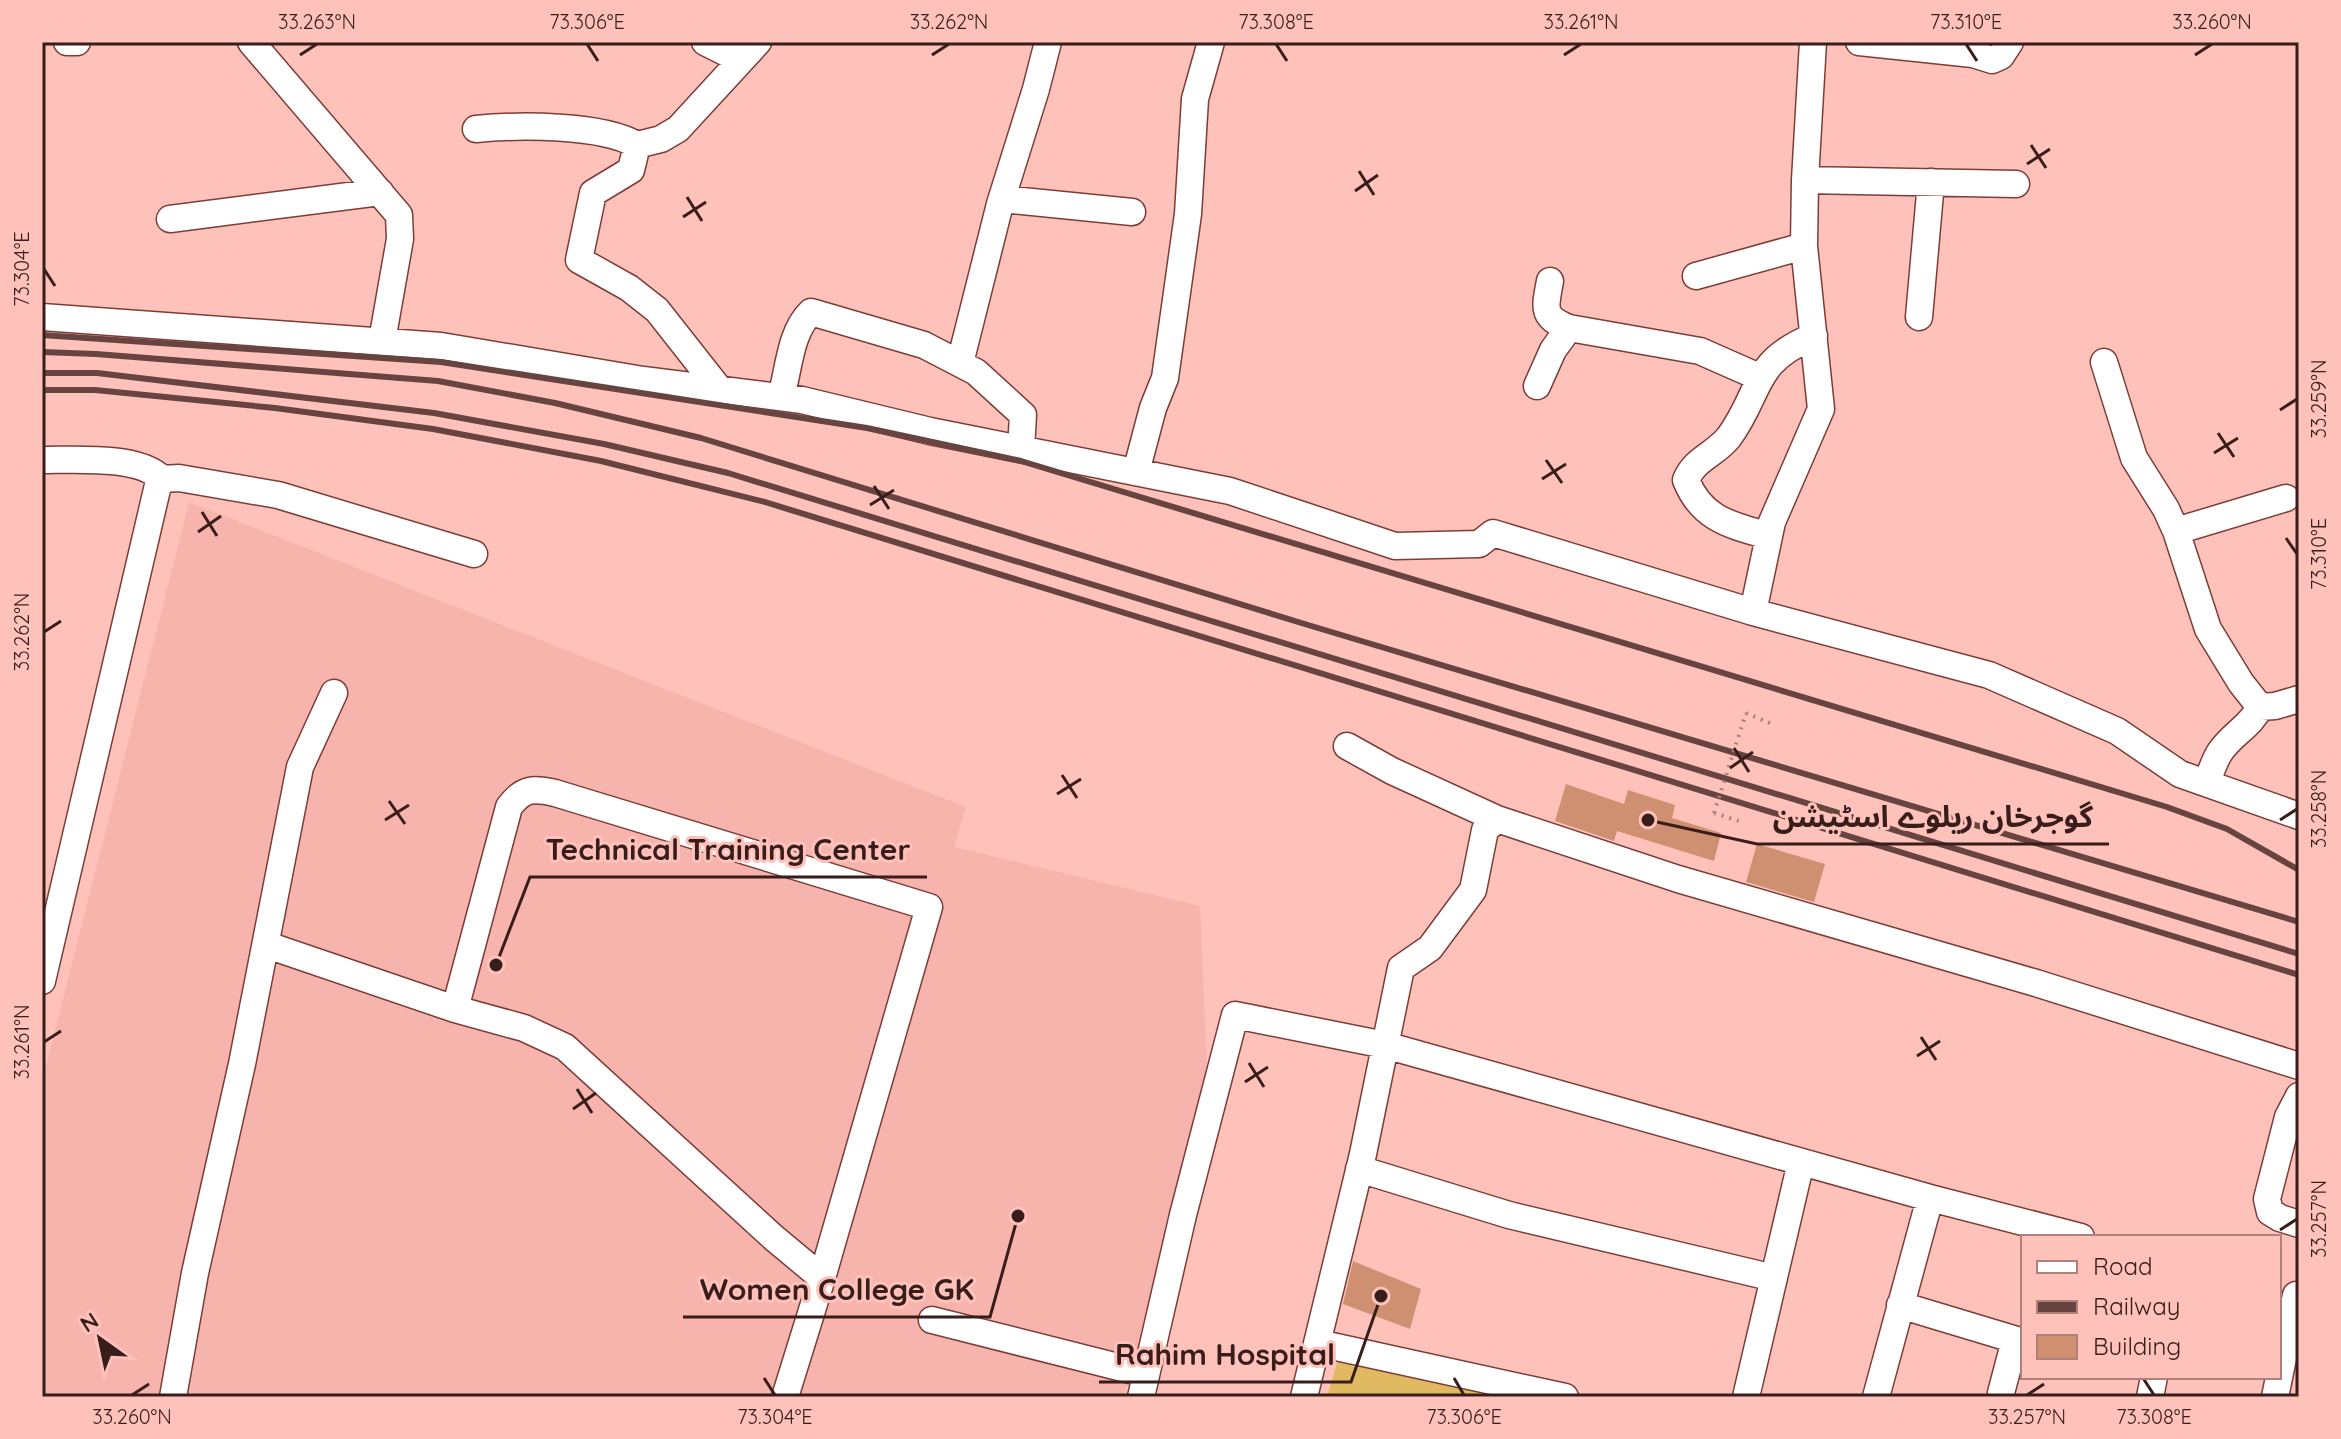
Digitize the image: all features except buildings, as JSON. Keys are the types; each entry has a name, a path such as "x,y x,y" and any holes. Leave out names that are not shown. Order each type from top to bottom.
{"street":[{"path":"67,42 77,42"},
{"path":"251,42 399,215 400,228 382,341"},
{"path":"705,42 750,51"},
{"path":"960,363 1002,199 1048,42"},
{"path":"1136,472 1153,408 1165,378 1188,214 1195,99 1211,42"},
{"path":"1753,612 1772,522 1821,409 1804,246 1813,42"},
{"path":"1859,42 1973,54 1992,60 2001,56 2010,42"},
{"path":"476,129 501,127 599,132 625,138 637,145 661,139 678,129 750,51"},
{"path":"637,145 631,170 593,193 579,260 629,288 657,310 720,390"},
{"path":"1805,180 2016,184"},
{"path":"1919,317 1931,182"},
{"path":"170,219 380,192"},
{"path":"1002,199 1132,212"},
{"path":"1696,276 1804,246"},
{"path":"1550,281 1548,316 1553,322 1569,328 1700,351 1759,377"},
{"path":"781,397 793,342 801,322 811,312 924,345 976,372 1023,415 1021,449"},
{"path":"42,317 441,346 643,380 781,397 1230,491 1395,546 1479,544 1493,533 1753,612 1989,675 2117,731 2180,774 2299,816"},
{"path":"1537,386 1545,364 1569,328"},
{"path":"1769,536 1714,517 1699,503 1686,480 1691,467 1728,438 1759,377 1777,356 1814,336"},
{"path":"2104,362 2134,458 2176,531 2208,629 2241,683 2260,707"},
{"path":"42,460 131,464 154,470 162,479"},
{"path":"162,479 179,478 278,495 474,554"},
{"path":"42,981 53,881 162,479"},
{"path":"2176,531 2286,498"},
{"path":"173,1397 195,1273 267,945 300,767 334,693"},
{"path":"2260,707 2299,699"},
{"path":"2206,783 2219,753 2254,720 2260,707"},
{"path":"1347,746 1392,771 1497,819 1678,879 2036,983 2299,1066"},
{"path":"455,1009 509,807 518,795 532,788 929,907 785,1397"},
{"path":"1304,1397 1359,1169 1401,968 1430,948 1473,890 1485,830 1497,819"},
{"path":"267,945 455,1009 524,1028 565,1047 822,1278"},
{"path":"932,1320 1144,1386 1183,1215 1235,1015 1385,1045 1930,1198 2073,1235"},
{"path":"2299,1096 2288,1117 2267,1199 2270,1212 2299,1224"},
{"path":"1746,1397 1801,1162"},
{"path":"1359,1169 1509,1215 1774,1278"},
{"path":"1876,1397 1930,1198"},
{"path":"2281,1358 2291,1294"},
{"path":"1900,1305 2019,1341 2005,1396"},
{"path":"1318,1343 1565,1397"}],"path":[{"path":"1739,821 1714,813 1746,713 1774,725"}],"shaded area":[{"path":"189,502 966,807 954,847 1200,906 1209,1115 1159,1317 1122,1397 42,1397 42,1082"},
{"path":"1341,1349 1498,1397 1327,1397"}],"railway":[{"path":"42,335 441,362 867,428 1021,461 2167,807 2227,829 2299,870"},
{"path":"42,352 438,381 555,403 701,438 1308,625 2299,922"},
{"path":"42,373 97,373 434,413 604,444 728,473 2299,954"},
{"path":"42,390 95,390 275,408 433,429 601,461 765,502 2299,975"}],"place":[{"name":"گوجرخان ریلوے اسٹیشن","path":"1648,820"},
{"name":"Technical Training Center","path":"496,965"},
{"name":"Women College GK","path":"1018,1216"},
{"name":"Rahim Hospital","path":"1381,1296"}]}
